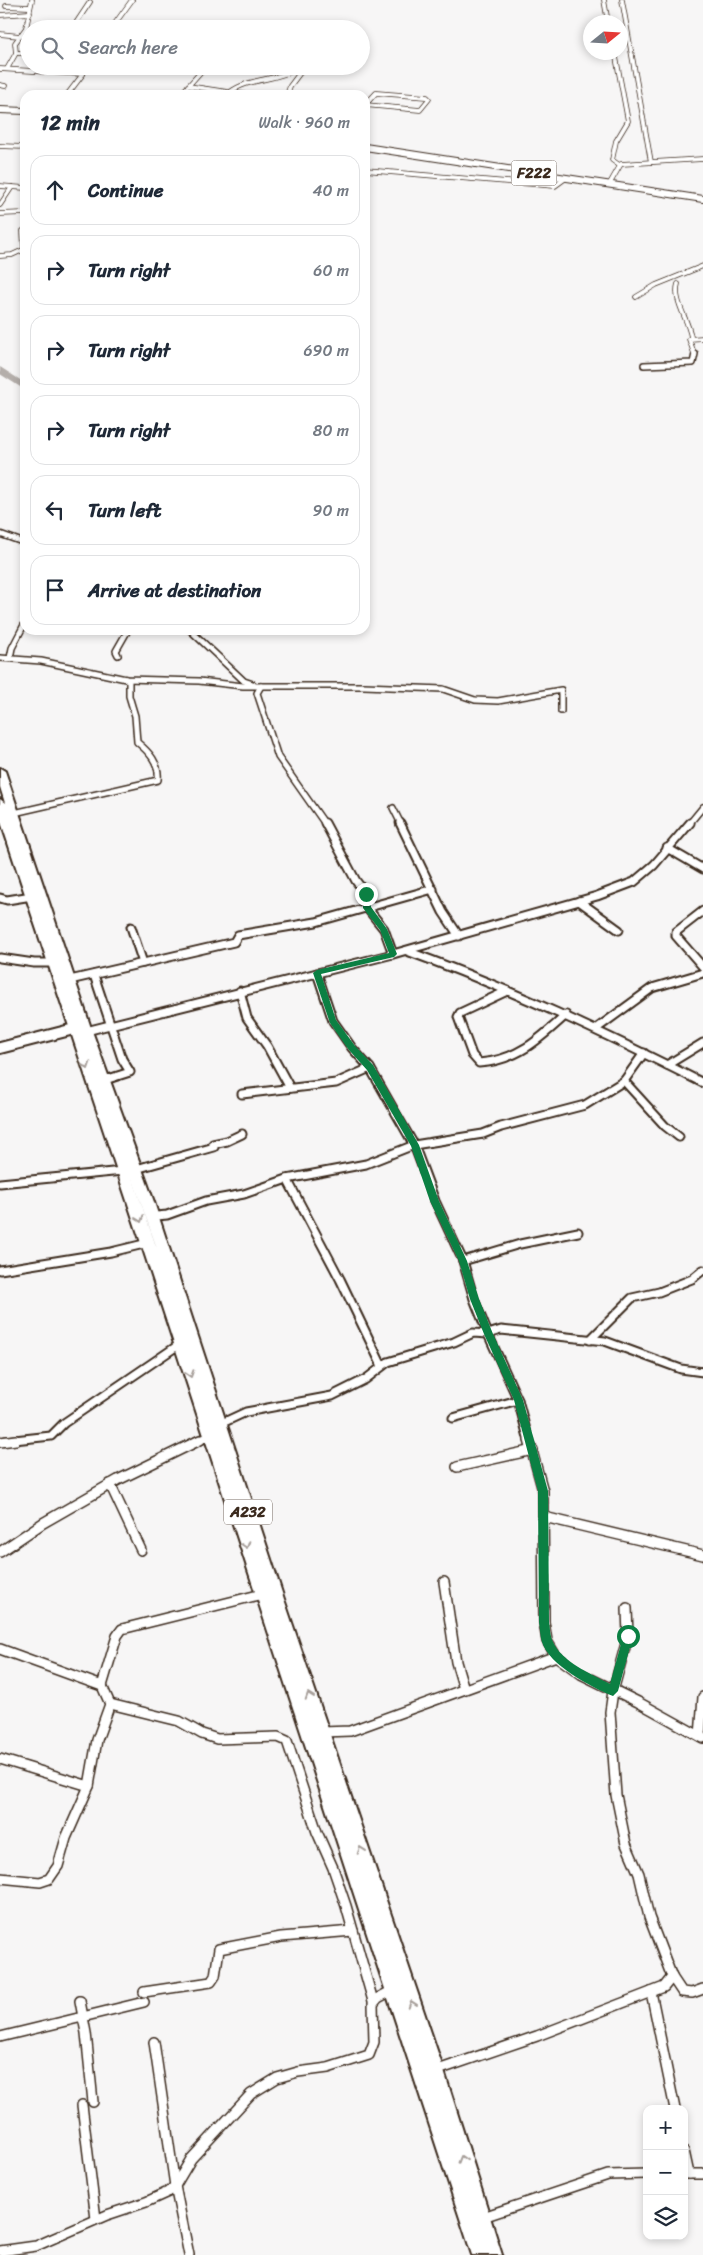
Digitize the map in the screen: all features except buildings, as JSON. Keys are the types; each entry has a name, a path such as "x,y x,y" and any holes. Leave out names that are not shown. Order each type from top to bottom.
{"highway":[{"name":"A232","path":"0,771 14,813 29,872 32,896 54,963 80,1030 129,1170 151,1214 322,1732 381,1931 395,1989 481,2255"},
{"name":"A232","path":"0,803 29,872 70,980 80,1030 105,1080 148,1243 262,1594 356,1873 381,1931 435,2071 493,2255"}],"main road":[{"path":"0,110 20,111"},
{"name":"F222","path":"370,147 703,199"}],"street":[{"path":"28,20 32,0"},
{"path":"118,20 132,0"},
{"path":"604,0 607,15"},
{"path":"622,0 651,162"},
{"path":"78,20 90,2"},
{"path":"6,6 30,7"},
{"path":"0,16 30,13"},
{"path":"0,34 20,37"},
{"path":"7,69 16,53 15,43 20,39"},
{"path":"617,60 622,77 628,121 614,147 612,160 618,165"},
{"path":"0,69 20,70"},
{"path":"71,90 83,75"},
{"path":"184,90 198,75"},
{"path":"233,90 241,83 288,75"},
{"path":"289,90 298,75"},
{"path":"188,86 211,90"},
{"path":"370,100 376,93 427,97 429,99 420,110 370,105"},
{"path":"0,146 20,147"},
{"path":"609,185 618,165 625,163 703,159"},
{"path":"370,170 556,186 566,178"},
{"path":"0,186 20,188"},
{"path":"0,205 12,187"},
{"path":"0,214 20,213"},
{"path":"0,256 12,255 20,251"},
{"path":"636,297 656,286 703,266"},
{"path":"644,365 693,363 696,358 695,348 689,339 691,338 687,319 676,301 674,293 678,284"},
{"path":"691,338 703,338"},
{"path":"0,534 20,541"},
{"path":"10,658 12,648 20,633"},
{"path":"118,655 116,651 125,635"},
{"path":"195,635 243,684"},
{"path":"0,658 66,665 126,679 261,686 364,686 443,689 475,700 498,701 561,690 561,711"},
{"path":"14,813 158,780 159,771 157,766 150,754 137,742 135,716 126,679"},
{"path":"261,686 257,693 278,757 323,820 350,865 356,881 366,894 367,908 384,929 394,954"},
{"path":"0,1048 111,1024 407,951 579,901 634,882 654,865 703,806"},
{"path":"393,808 443,912 458,936"},
{"path":"667,848 703,869"},
{"path":"70,980 227,944 234,942 238,935 249,932 316,922 433,889"},
{"path":"0,898 7,900 32,896"},
{"path":"579,901 619,930"},
{"path":"703,912 676,932 676,936 703,967"},
{"path":"131,927 143,963"},
{"path":"407,951 464,971 566,1015 703,1083"},
{"path":"0,958 34,963 54,963"},
{"path":"317,973 333,1021 352,1048 370,1068 414,1145 435,1201 463,1261 474,1299 488,1334 518,1400 534,1450 543,1491 544,1622 547,1641 556,1656 581,1674 702,1737 703,1697"},
{"path":"596,1029 652,988 703,973"},
{"path":"94,975 122,1059 130,1072 105,1080"},
{"path":"240,991 247,1021 262,1038 290,1088"},
{"path":"507,991 460,1013 458,1017 472,1055 479,1063 490,1063 529,1049 566,1015"},
{"path":"667,1064 703,1042"},
{"path":"151,1214 158,1216 167,1215 206,1201 244,1194 287,1179 366,1164 414,1145 483,1134 501,1127 585,1105 624,1081 644,1053"},
{"path":"242,1094 336,1083 370,1068"},
{"path":"624,1081 665,1126 679,1137"},
{"path":"0,1183 129,1170 227,1142 242,1134"},
{"path":"287,1179 340,1279 382,1366"},
{"path":"463,1261 502,1248 550,1236 578,1232"},
{"path":"0,1270 111,1252 148,1243"},
{"path":"590,1340 632,1298 658,1292 692,1279 703,1270"},
{"path":"220,1424 246,1412 265,1410 342,1392 366,1379 382,1366 454,1342 474,1333 488,1334 501,1330 557,1334 605,1341 681,1369 703,1372"},
{"path":"0,1442 51,1436 64,1423 180,1344"},
{"path":"453,1418 518,1400"},
{"path":"0,1552 26,1532 110,1484 184,1446 211,1436"},
{"path":"457,1467 534,1450"},
{"path":"110,1484 141,1550"},
{"path":"544,1517 703,1555"},
{"path":"444,1582 456,1662 464,1689"},
{"path":"0,1878 40,1882 49,1879 58,1866 69,1830 89,1786 97,1740 110,1704 102,1686 116,1636 122,1629 262,1594"},
{"path":"627,1608 628,1636 613,1691 610,1719 616,1796 626,1844 638,1874 649,1917 672,1977 682,1992 692,1993 703,1989"},
{"path":"0,1649 102,1686"},
{"path":"322,1732 350,1731 556,1656"},
{"path":"0,2251 36,2246 96,2219 146,2202 174,2186 191,2160 251,2094 277,2078 298,2072 328,2068 369,2055 374,2044 374,2018 371,2006 373,2001 353,1931 338,1882 318,1832 287,1741 278,1736 217,1739 202,1734 179,1720 110,1704"},
{"path":"0,1759 89,1786"},
{"path":"338,1882 356,1873"},
{"path":"0,2037 84,2016 144,1997 211,1982 215,1976 219,1949 281,1938 353,1931"},
{"path":"435,2071 537,2036 664,1987 672,1977"},
{"path":"373,2001 395,1989"},
{"path":"651,1992 675,2105"},
{"path":"80,2001 84,2016 92,2102"},
{"path":"154,2042 174,2186 189,2255"},
{"path":"82,2105 96,2219"},
{"path":"480,2218 608,2175 643,2174"},
{"path":"688,2174 703,2174"}],"waterway":[{"path":"0,370 20,384"}],"route":[{"path":"366,894 367,908 384,929 394,954 317,973 324,999 333,1021 352,1048 370,1068 414,1145 435,1201 463,1261 474,1299 488,1334 518,1400 534,1450 543,1491 544,1622 547,1641 556,1656 581,1674 613,1691 628,1636"}]}
